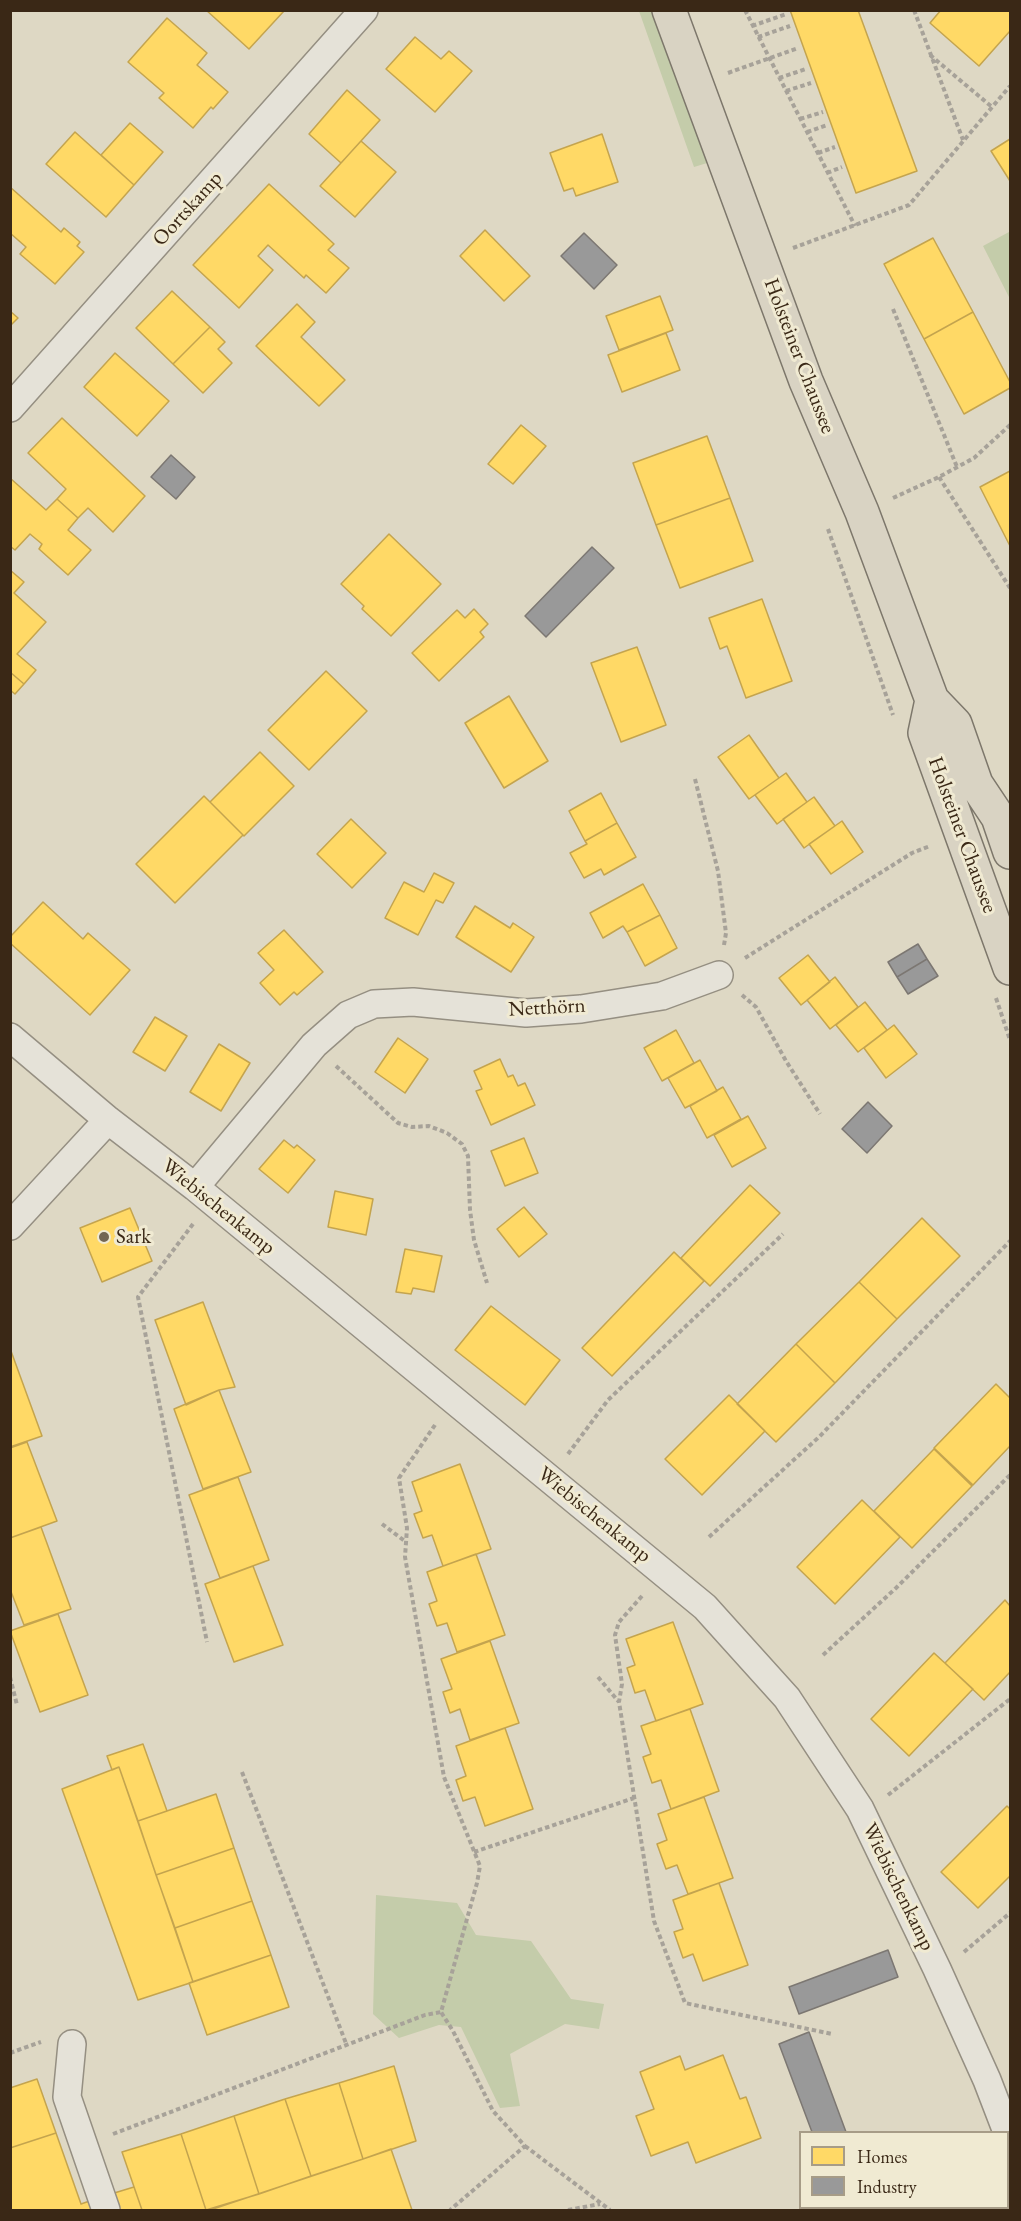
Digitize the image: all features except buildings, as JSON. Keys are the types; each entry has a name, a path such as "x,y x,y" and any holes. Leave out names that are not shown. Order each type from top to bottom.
{"main road":[{"name":"Holsteiner Chaussee","path":"669,10 806,381 862,512 932,700 955,724 976,784 998,817 1011,852"},
{"name":"Holsteiner Chaussee","path":"932,700 925,733 1011,968"}],"street":[{"name":"Oortskamp","path":"10,408 364,10"},
{"name":"Netthörn","path":"195,1187 314,1045 348,1015 374,1004 413,1002 526,1013 581,1009 662,996 719,975"},
{"name":"Wiebischenkamp","path":"10,1036 108,1120 195,1187 705,1607 787,1698 860,1809 937,1969 987,2080 1006,2131"},
{"path":"10,1226 108,1120"},
{"path":"72,2044 67,2097 106,2211"}],"path":[{"path":"744,10 855,226"},
{"path":"914,10 963,140"},
{"path":"752,26 786,14"},
{"path":"758,37 790,27"},
{"path":"696,85 798,48"},
{"path":"930,55 992,107"},
{"path":"779,78 806,69"},
{"path":"786,91 811,83"},
{"path":"761,259 909,205 1011,86"},
{"path":"800,119 823,112"},
{"path":"807,132 827,125"},
{"path":"818,153 835,147"},
{"path":"827,173 842,167"},
{"path":"893,309 957,467"},
{"path":"862,512 939,477 974,458 1011,425"},
{"path":"939,477 1011,588"},
{"path":"695,779 721,892 726,933 719,975"},
{"path":"719,975 912,853 938,843"},
{"path":"719,975 756,1007 786,1061 820,1114"},
{"path":"314,1045 398,1123 412,1127 429,1126 447,1133 462,1144 468,1156 470,1210 474,1240 487,1283"},
{"path":"197,1217 138,1297 207,1642"},
{"path":"563,1460 608,1400 783,1234"},
{"path":"709,1537 819,1437 1011,1241"},
{"path":"441,1417 399,1478 407,1528 405,1557 444,1777 480,1866 441,2012 493,2110 525,2146 610,2211"},
{"path":"824,1655 1009,1478"},
{"path":"382,1524 406,1542"},
{"path":"646,1592 619,1622 615,1635 622,1684 619,1702 654,1921 685,2003 832,2034"},
{"path":"10,1677 16,1705"},
{"path":"598,1677 619,1702"},
{"path":"880,1802 1011,1699"},
{"path":"242,1772 347,2046"},
{"path":"474,1852 634,1798"},
{"path":"956,1959 1011,1913"},
{"path":"83,2145 425,2015 441,2012"},
{"path":"450,2211 525,2146"},
{"path":"568,2211 601,2204"}],"green space":[{"path":"639,11 652,11 707,163 694,167"},
{"path":"1010,233 1010,299 983,246"},
{"path":"376,1895 457,1903 476,1935 531,1941 571,1999 604,2004 599,2029 565,2024 510,2054 520,2106 500,2108 461,2027 439,2025 399,2038 373,2014"}],"place":[{"name":"Sark","path":"104,1237"}]}
